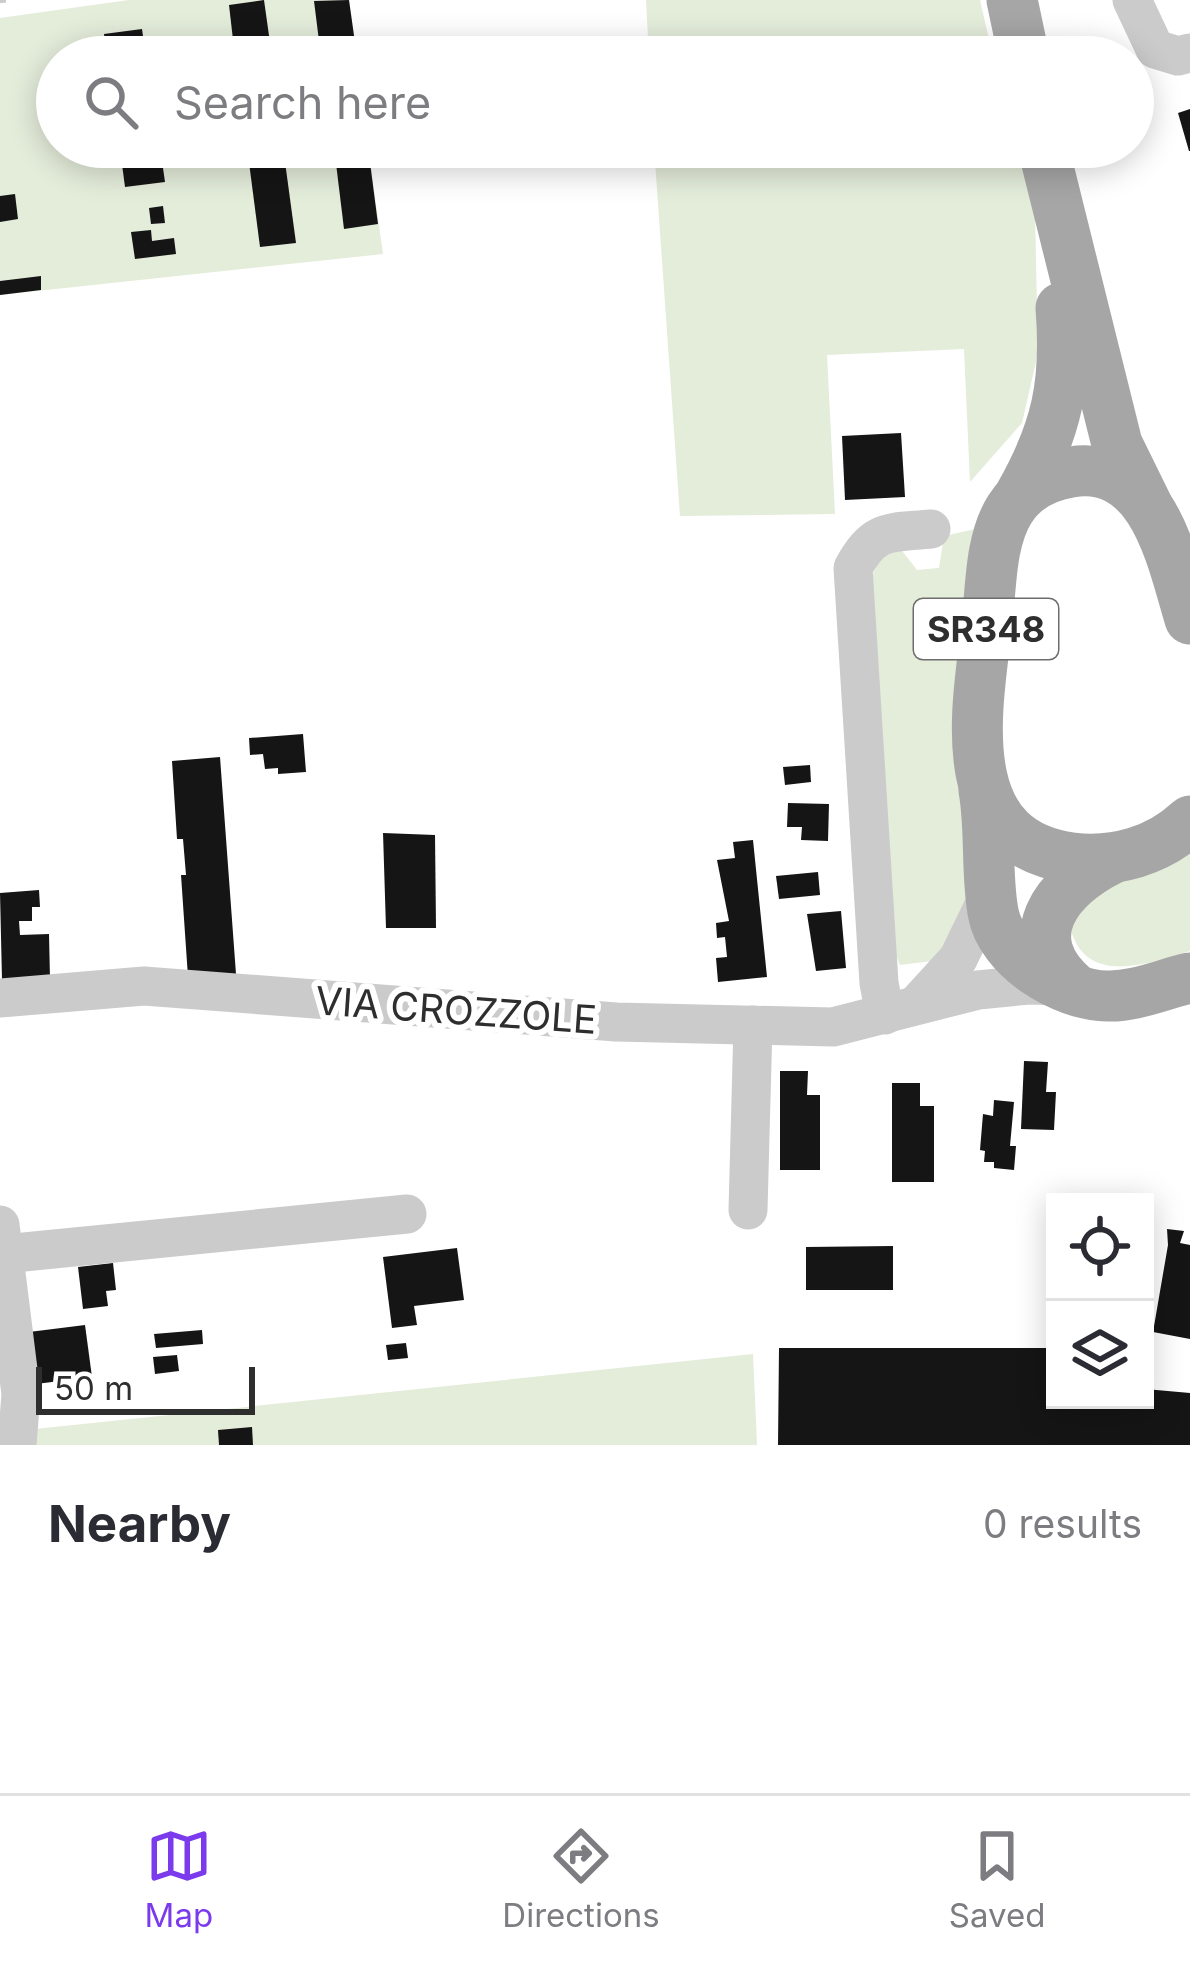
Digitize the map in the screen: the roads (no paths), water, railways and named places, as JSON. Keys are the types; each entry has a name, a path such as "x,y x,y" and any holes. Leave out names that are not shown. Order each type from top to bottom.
{"main road":[{"path":"1012,0 1019,36"},
{"name":"SR348","path":"1046,168 1063,375 1051,435 1005,518 997,544 975,717 981,777 998,813 1024,840 1053,854 1162,840"},
{"name":"SR348","path":"1048,168 1117,444 1150,508 1190,619"},
{"path":"1021,496 1050,477 1089,471 1122,482 1190,549"},
{"path":"981,777 990,828 991,891 997,927 1009,948 1072,987 1118,996 1190,978"},
{"path":"1072,987 1048,955 1046,925 1071,885 1162,840"}],"street":[{"path":"1022,0 1023,36"},
{"path":"1132,0 1149,36"},
{"path":"1154,47 1178,56 1190,53"},
{"path":"931,530 882,533 866,544 853,568 879,983 898,1011 932,992 958,959 991,891"},
{"name":"VIA CROZZOLE","path":"0,998 144,986 616,1022 832,1028 991,988 1072,987"},
{"path":"748,1210 753,1025"},
{"path":"17,1445 21,1394 2,1239 407,1214"}]}
